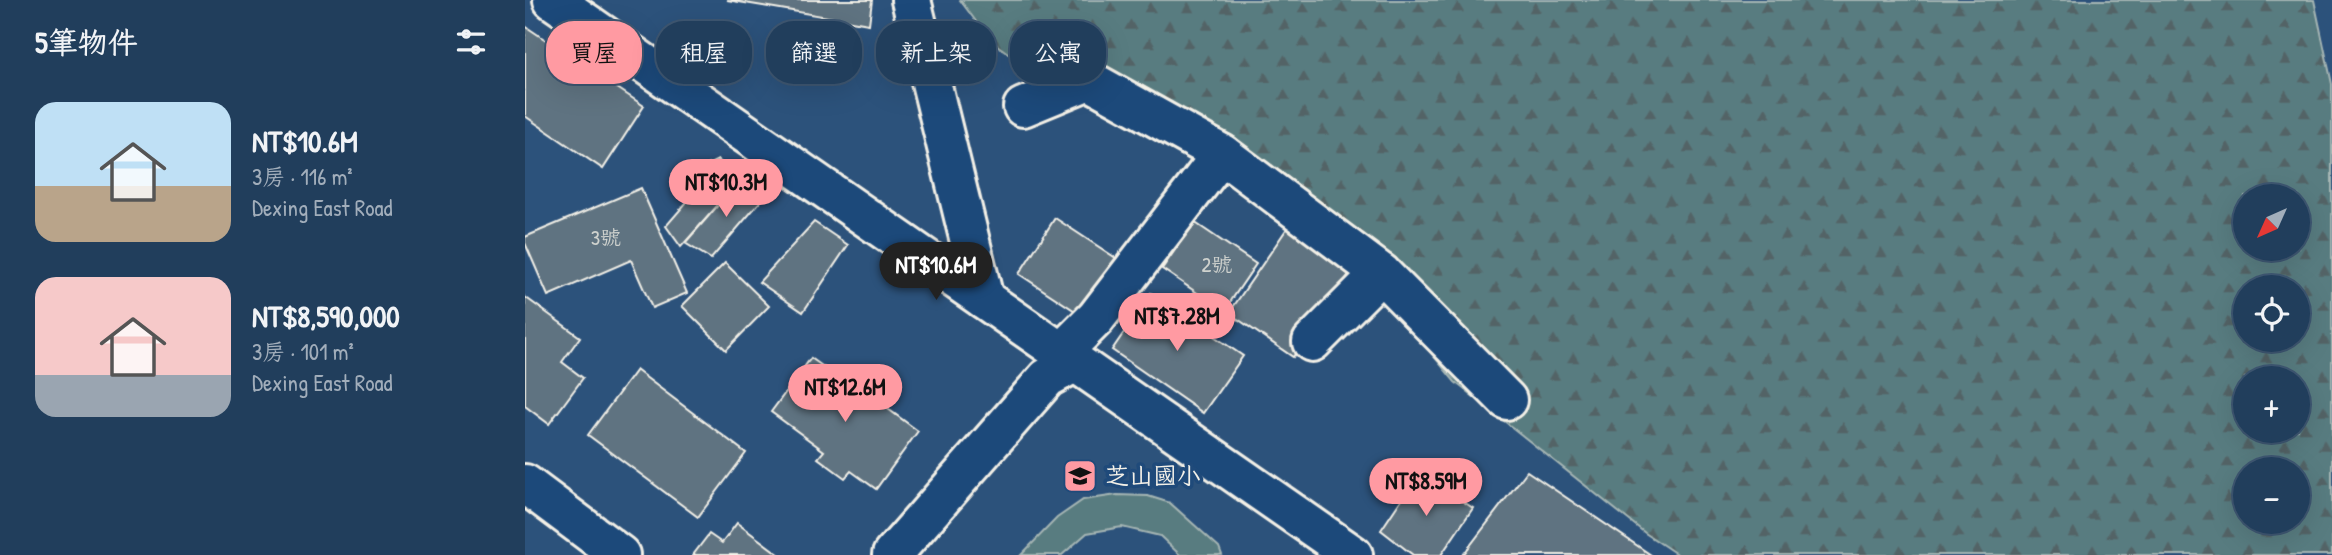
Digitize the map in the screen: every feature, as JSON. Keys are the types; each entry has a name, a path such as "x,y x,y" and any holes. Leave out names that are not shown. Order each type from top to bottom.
{"street":[{"path":"553,0 1353,555"},
{"path":"911,0 984,299"},
{"path":"1023,107 1089,80 1222,154 1381,273 1507,400"},
{"path":"892,555 1067,358 1222,154"},
{"path":"1312,342 1381,273"},
{"path":"525,484 620,555"}],"green space":[{"path":"960,0 2314,0 2332,84 2332,555 1678,555 1645,533 1455,382 1316,213 1059,84 1106,84 1106,21 1010,21 1010,54 996,44 996,21 976,21"},
{"path":"1117,495 1148,496 1170,503 1219,547 1222,555 1180,555 1160,536 1122,527 1087,533 1062,555 1021,555 1057,518 1083,500"}],"building":[{"path":"727,0 872,0 869,24"},
{"path":"525,26 546,40 546,84 611,84 644,106 603,169 525,116"},
{"path":"718,160 741,179 681,247 666,226 693,195 674,182"},
{"path":"741,179 766,195 711,259 685,243"},
{"path":"641,188 687,293 652,308 631,260 548,296 525,243 525,237"},
{"path":"1055,218 1125,264 1089,320 1019,274"},
{"path":"814,222 848,245 803,312 759,282"},
{"path":"1194,222 1256,264 1224,311 1162,269"},
{"path":"1288,227 1352,270 1293,357 1229,313"},
{"path":"725,263 769,306 726,350 682,306"},
{"path":"1151,293 1243,356 1203,413 1112,350"},
{"path":"525,297 580,337 562,362 583,378 549,424 525,406"},
{"path":"811,358 860,393 862,390 918,431 876,489 851,471 845,478 818,458 824,451 771,412"},
{"path":"636,370 746,453 698,517 588,435"},
{"path":"1527,471 1651,555 1463,555"},
{"path":"1419,473 1473,508 1441,555 1413,555 1381,530"},
{"path":"737,523 780,555 693,555 709,534 722,543"}],"place":[{"name":"芝山國小","path":"1080,476"}]}
